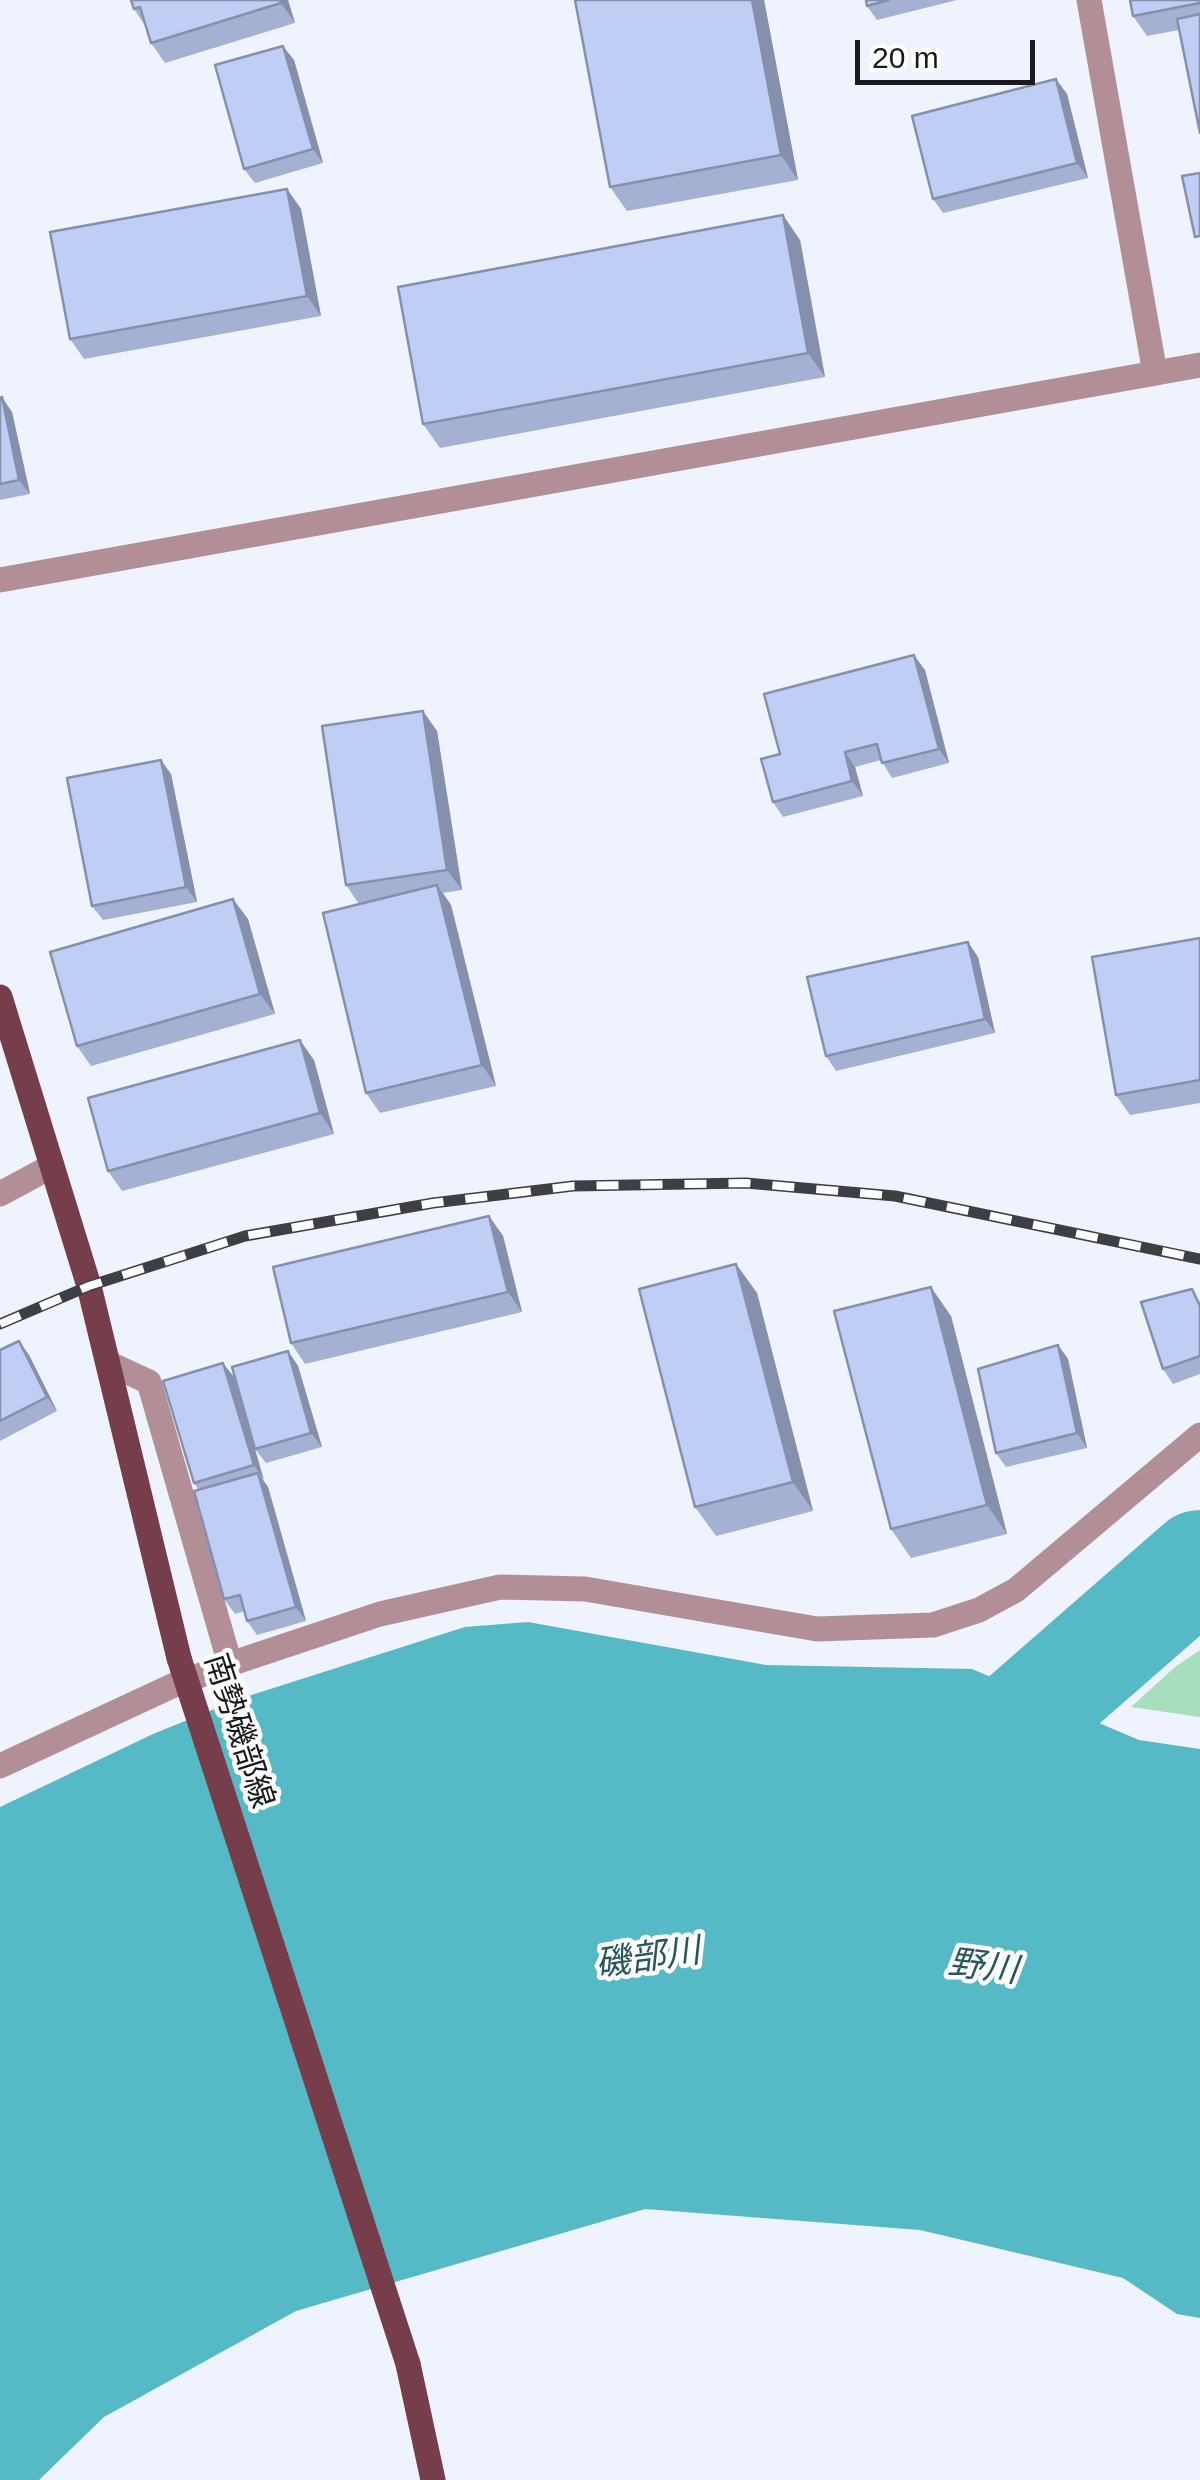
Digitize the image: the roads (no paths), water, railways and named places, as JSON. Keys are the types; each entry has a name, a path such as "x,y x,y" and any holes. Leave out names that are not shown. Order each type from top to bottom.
{"main road":[{"name":"南勢磯部線","path":"0,997 108,1363 179,1658 408,2364 432,2480"}],"street":[{"path":"1089,0 1155,374"},
{"path":"0,580 1200,365"},
{"path":"0,1194 52,1166"},
{"path":"108,1363 150,1382 230,1664"},
{"path":"0,1766 172,1686 230,1664 380,1614 500,1588 585,1589 818,1629 933,1625 979,1610 1016,1590 1200,1435"}],"water":[{"name":"野川","path":"528,1622 766,1665 972,1669 1139,1740 1200,1749 1200,2318 1177,2314 1123,2278 920,2230 645,2209 296,2311 104,2417 39,2480 0,2480 0,1807 153,1734 242,1698 465,1627"}],"waterway":[{"name":"磯部川","path":"932,1798 1200,1564"}],"railway":[{"path":"0,1324 89,1286 245,1236 433,1203 573,1186 746,1183 895,1196 1200,1259"}]}
